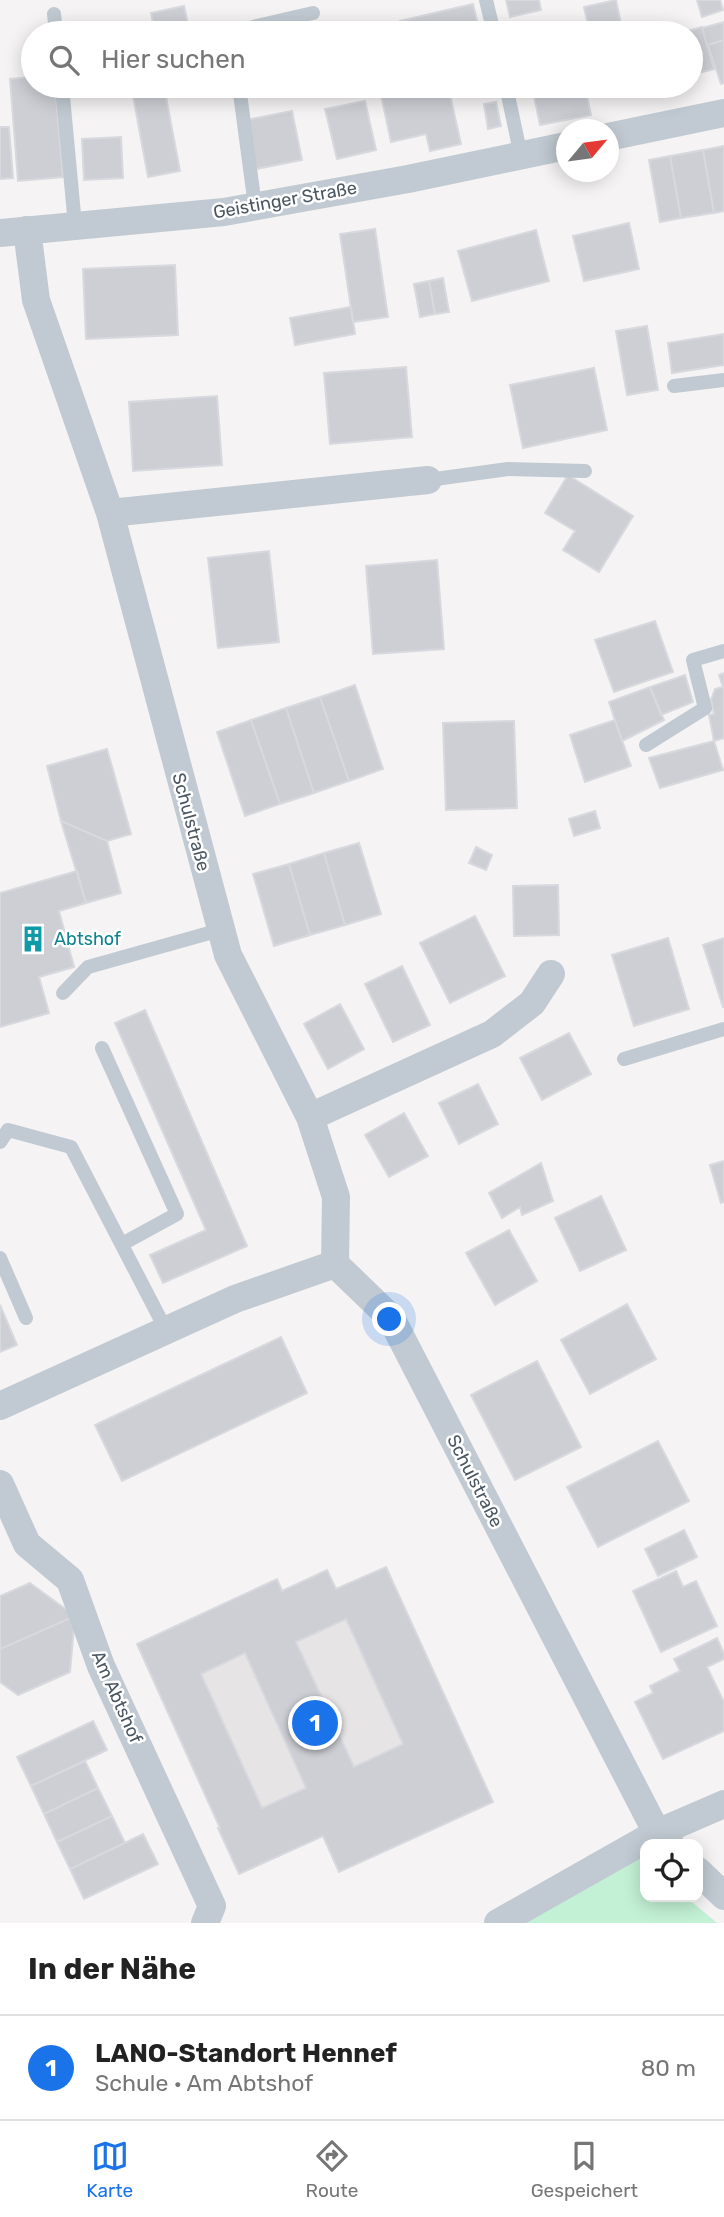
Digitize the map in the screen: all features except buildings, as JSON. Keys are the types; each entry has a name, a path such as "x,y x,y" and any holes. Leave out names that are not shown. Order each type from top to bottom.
{"street":[{"path":"619,135 724,113"},
{"name":"Geistinger Straße","path":"14,232 223,212 408,179 556,148"},
{"name":"Schulstraße","path":"14,232 110,513 228,955 310,1117 336,1197 335,1265 391,1318 663,1838"},
{"path":"110,513 428,480"},
{"path":"310,1117 492,1034 532,1003 551,974"},
{"path":"0,1406 235,1299 335,1265"},
{"name":"Am Abtshof","path":"0,1484 27,1544 70,1580 102,1665 212,1906 205,1923"},
{"path":"498,1923 724,1804"},
{"path":"703,1876 724,1896"}],"lane":[{"path":"486,0 491,21"},
{"path":"54,13 55,21"},
{"path":"279,21 313,13"},
{"path":"63,98 75,225"},
{"path":"241,98 255,206"},
{"path":"509,98 521,156"},
{"path":"674,386 724,380"},
{"path":"428,480 508,469 585,471"},
{"path":"646,746 705,708 693,660 724,651"},
{"path":"63,993 88,967 220,930"},
{"path":"624,1059 724,1029"},
{"path":"102,1048 177,1214 122,1244"},
{"path":"0,1142 8,1130 71,1147 166,1330"},
{"path":"0,1258 26,1318"}],"shaded area":[{"path":"386,1567 493,1802 339,1872 323,1836 239,1874 137,1644 277,1579 282,1591 327,1570 336,1589"}],"green space":[{"path":"636,1855 640,1859 640,1902 692,1902 717,1923 518,1923"}],"place":[{"name":"Abtshof","path":"33,939"},
{"name":"LANO-Standort Hennef","path":"315,1723"}]}
